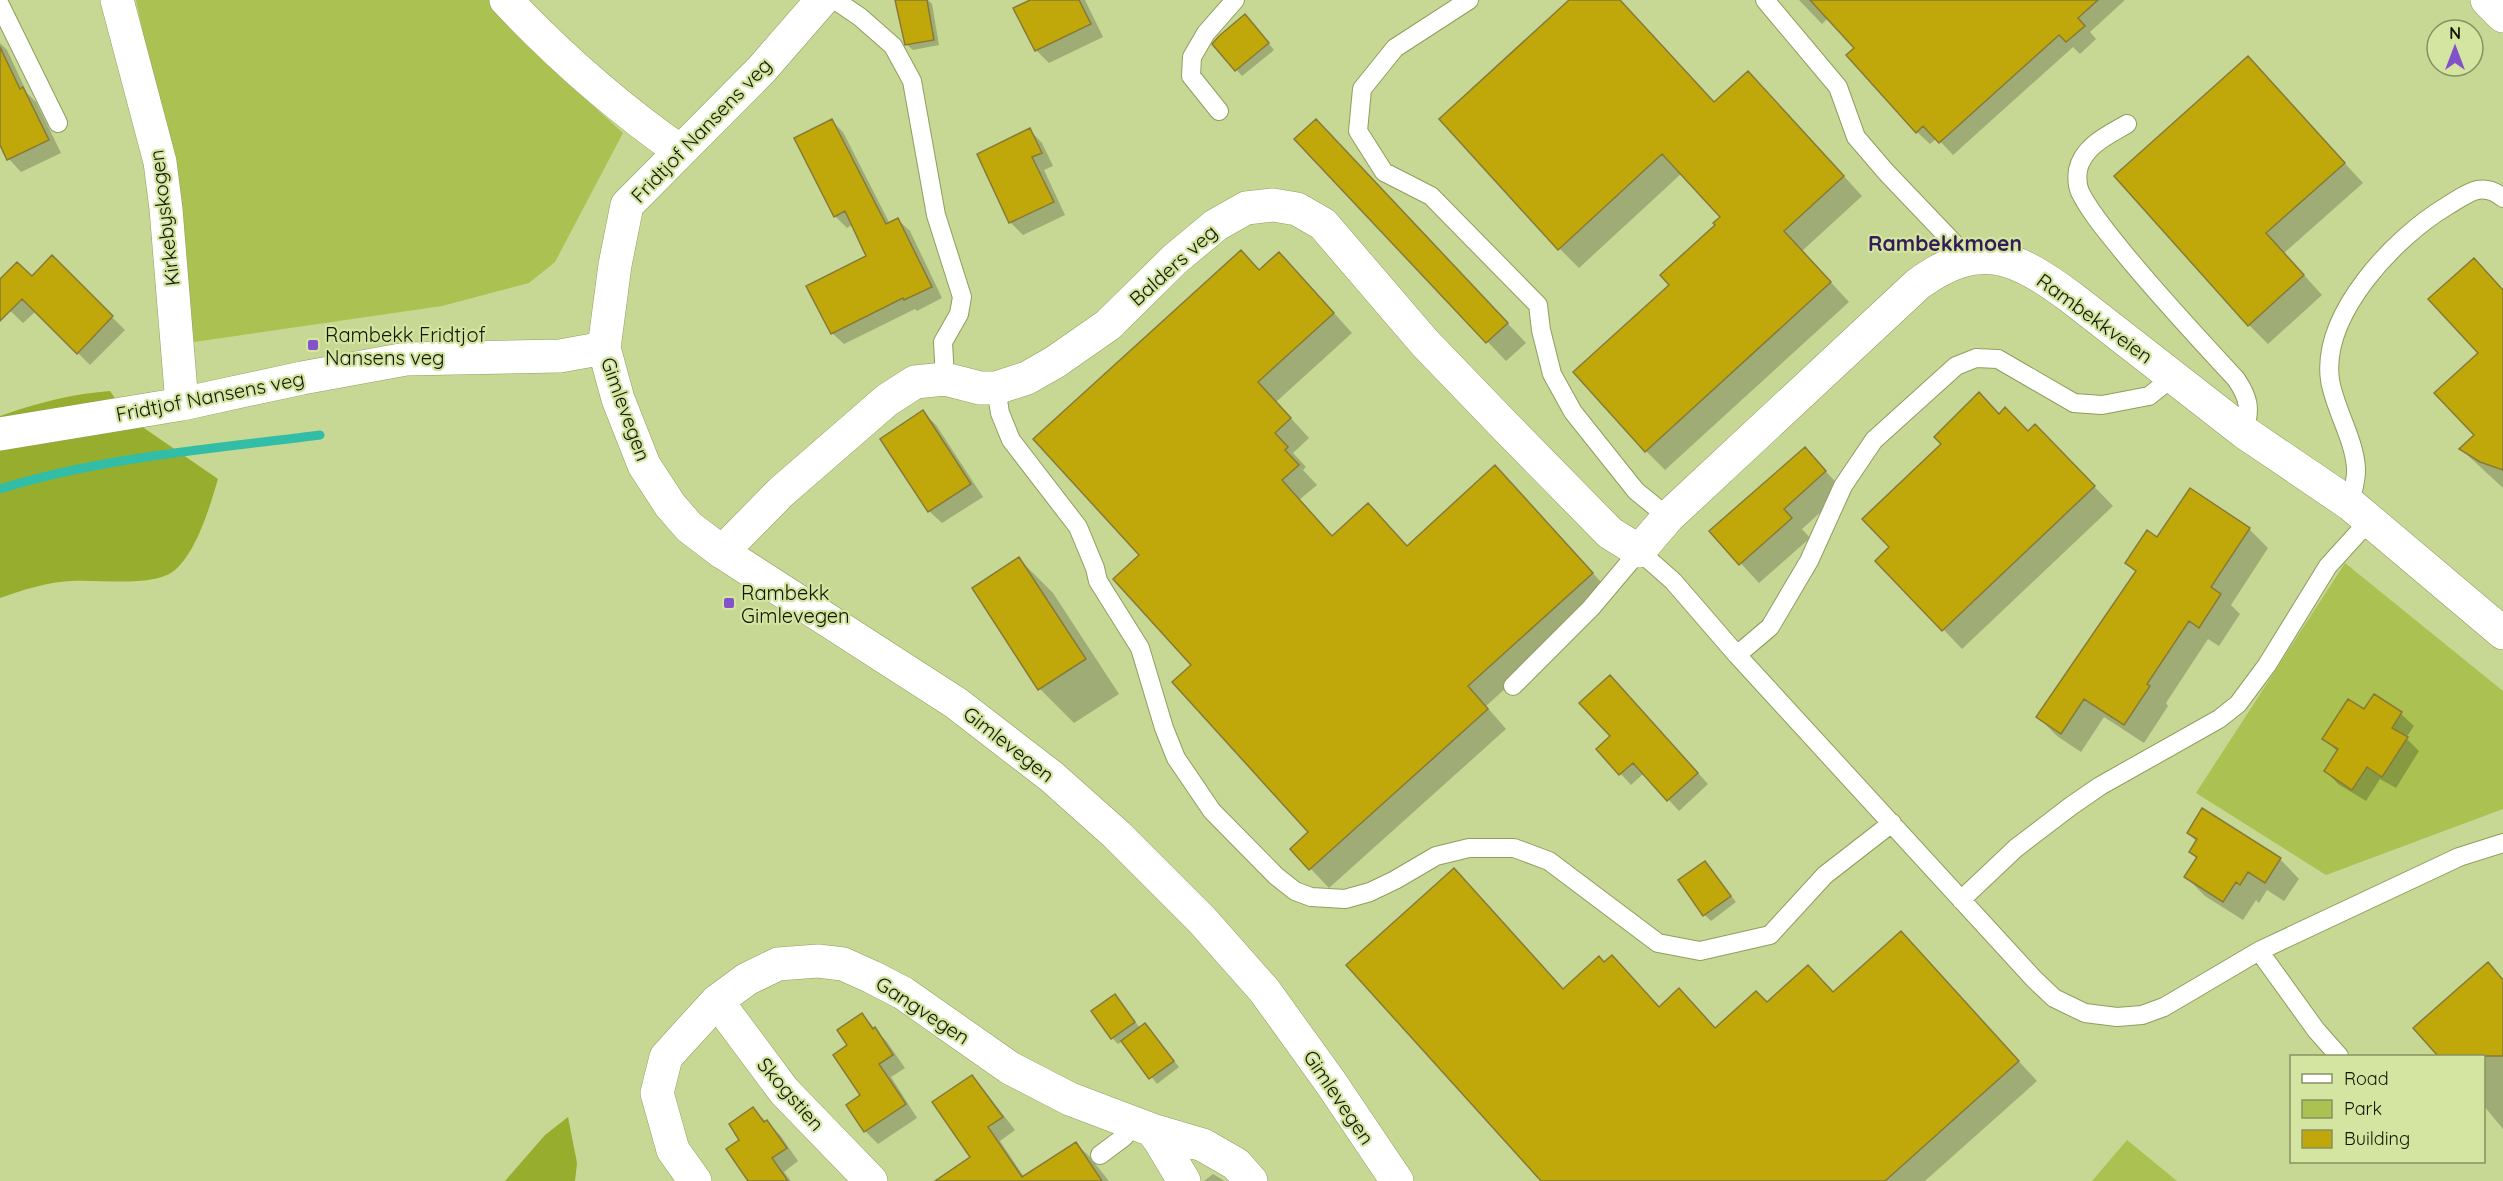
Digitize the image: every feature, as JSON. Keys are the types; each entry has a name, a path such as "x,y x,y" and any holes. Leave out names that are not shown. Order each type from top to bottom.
{"street":[{"name":"Kirkebyskogen","path":"117,0 160,162 182,404"},
{"path":"506,0 541,37 584,76 647,127 681,151"},
{"name":"Fridtjof Nansens veg","path":"0,434 182,404 302,378 406,359 561,356 604,348 615,265 627,205 762,69 822,0"},
{"path":"2487,0 2503,16"},
{"name":"Balders veg","path":"722,552 781,492 887,400 915,382 945,379 980,388 996,388 1027,378 1055,362 1108,325 1175,259 1216,225 1246,208 1260,205 1297,209 1323,224 1425,343 1506,428 1610,533 1639,551"},
{"name":"Rambekkveien","path":"1639,551 1668,517 1918,284 1939,269 1968,258 1993,257 2046,279 2244,432 2361,513 2503,633"},
{"name":"Gimlevegen","path":"604,348 618,399 644,465 670,505 689,527 722,552 956,703 1052,777 1117,835 1202,920 1264,990 1331,1083 1396,1181"},
{"name":"Gangvegen","path":"695,1181 673,1150 657,1094 666,1057 717,1001 747,979 778,964 818,961 843,964 903,993 1010,1068 1070,1099 1203,1145 1236,1164 1251,1181"},
{"name":"Skogstien","path":"717,1001 784,1091 871,1181"},
{"path":"1143,1126 1161,1141 1184,1181"}],"lane":[{"path":"835,0 860,17 893,46 912,81 936,215 962,297 959,314 943,342 945,379"},
{"path":"1219,111 1191,76 1192,57 1206,33 1235,0"},
{"path":"1469,0 1395,48 1362,89 1358,131 1384,172 1431,196 1538,305 1541,330 1552,374 1573,412 1635,491 1668,517"},
{"path":"1765,0 1838,87 1856,136 1886,172 1968,258"},
{"path":"0,5 58,123"},
{"path":"2127,124 2087,151 2079,168 2080,191 2093,214 2163,302 2240,385 2250,403 2250,415 2244,432"},
{"path":"1961,900 2016,848 2071,806 2100,786 2219,719 2238,704 2267,665 2328,566 2358,533 2361,513 2356,469 2352,448 2330,381 2330,358 2334,341 2349,304 2361,285 2407,234 2435,213 2469,193 2486,188 2495,191 2503,198"},
{"path":"1737,655 1770,627 1809,561 1843,486 1874,440 1956,366 1976,358 1998,359 2074,403 2102,405 2149,396 2173,376"},
{"path":"996,388 1000,413 1011,440 1078,527 1098,581 1140,648 1164,728 1181,767 1212,811 1275,876 1295,891 1311,897 1346,899 1370,892 1436,856 1469,848 1514,848 1549,861 1658,944 1700,951 1770,935 1826,875 1892,823"},
{"path":"1513,686 1591,608 1639,551 1674,581 1737,655 2034,979 2054,998 2085,1012 2117,1017 2142,1015 2164,1007 2259,951 2459,857 2503,843"},
{"path":"2259,951 2316,1030 2337,1055"},
{"path":"1100,1155 1143,1126"}],"green space":[{"path":"136,0 489,0 553,69 623,133 555,262 529,283 442,306 194,342 173,173"},
{"path":"110,391 128,417 218,479 207,515 190,552 175,570 166,576 154,579 126,582 53,583 0,598 0,416 54,400"},
{"path":"2345,563 2503,691 2503,809 2326,875 2196,793"},
{"path":"568,1117 577,1163 575,1181 505,1181 545,1135"},
{"path":"2127,1140 2177,1181 2092,1181"}],"building":[{"path":"895,0 927,0 934,40 905,45"},
{"path":"1030,0 1079,0 1091,24 1035,51 1013,8"},
{"path":"1569,0 1620,0 1714,102 1748,71 1844,176 1784,231 1831,282 1645,452 1573,372 1669,285 1660,275 1715,225 1713,223 1720,217 1662,154 1558,250 1439,119"},
{"path":"1810,0 2098,0 2078,18 2085,26 2066,42 2059,35 1939,143 1923,126 1916,133 1846,55 1854,48"},
{"path":"1245,14 1269,43 1235,71 1212,44"},
{"path":"0,47 20,89 23,87 49,140 7,160 0,145"},
{"path":"2248,56 2345,163 2266,233 2304,275 2248,326 2114,176"},
{"path":"832,119 886,224 898,218 932,287 904,300 903,298 831,334 806,286 866,256 845,211 834,217 794,138"},
{"path":"1316,119 1508,323 1486,343 1294,139"},
{"path":"1030,128 1042,153 1032,157 1054,202 1009,223 977,154"},
{"path":"1241,250 1259,270 1279,252 1334,313 1258,382 1291,418 1275,433 1288,447 1285,450 1299,465 1282,480 1332,536 1368,503 1407,546 1495,465 1593,573 1468,686 1488,709 1309,870 1290,849 1308,832 1172,682 1191,665 1113,579 1139,555 1033,439"},
{"path":"52,255 113,316 77,354 22,299 0,321 0,279 17,262 32,276"},
{"path":"2474,258 2503,290 2503,470 2480,462 2459,449 2474,435 2434,393 2478,353 2428,299"},
{"path":"1979,392 1999,414 2005,407 2028,431 2035,424 2095,486 1942,631 1875,561 1889,547 1862,519 1941,444 1934,437"},
{"path":"923,410 971,484 928,512 880,439"},
{"path":"1805,447 1826,471 1784,509 1792,518 1739,565 1709,531"},
{"path":"2190,488 2250,528 2211,587 2221,594 2199,628 2189,621 2147,684 2150,686 2124,725 2084,699 2061,734 2036,717 2136,571 2125,563 2147,530 2157,537"},
{"path":"1019,557 1086,659 1038,690 972,588"},
{"path":"1610,675 1698,773 1667,801 1633,763 1619,775 1596,749 1610,736 1579,703"},
{"path":"2374,694 2402,712 2392,728 2408,737 2382,777 2367,767 2352,790 2324,771 2338,749 2322,739 2348,699 2364,709"},
{"path":"2202,808 2281,858 2265,883 2248,872 2240,885 2236,882 2223,902 2184,877 2197,857 2189,852 2197,839 2187,833"},
{"path":"1705,861 1731,896 1703,916 1678,880"},
{"path":"1454,868 1563,989 1599,956 1604,962 1612,955 1659,1007 1679,988 1715,1028 1756,991 1767,1002 1808,965 1833,992 1901,931 2019,1061 1885,1181 1541,1181 1346,965"},
{"path":"2488,962 2503,980 2503,1056 2437,1055 2413,1028"},
{"path":"1115,994 1135,1022 1111,1039 1091,1011"},
{"path":"862,1013 873,1029 875,1027 893,1055 879,1064 906,1104 864,1132 846,1105 860,1095 833,1055 847,1045 837,1030"},
{"path":"1145,1023 1174,1061 1149,1079 1121,1041"},
{"path":"972,1075 1003,1117 988,1127 1022,1177 1076,1142 1102,1181 935,1181 970,1157 932,1102"},
{"path":"753,1107 764,1122 767,1120 787,1148 772,1158 788,1181 748,1181 726,1149 739,1140 729,1124"}],"waterway":[{"path":"0,489 78,469 118,462 320,435"}],"place":[{"name":"Rambekk Fridtjof Nansens veg","path":"313,345"},
{"name":"Rambekk Gimlevegen","path":"729,603"}],"district":[{"name":"Rambekkmoen","path":"1945,243"}]}
